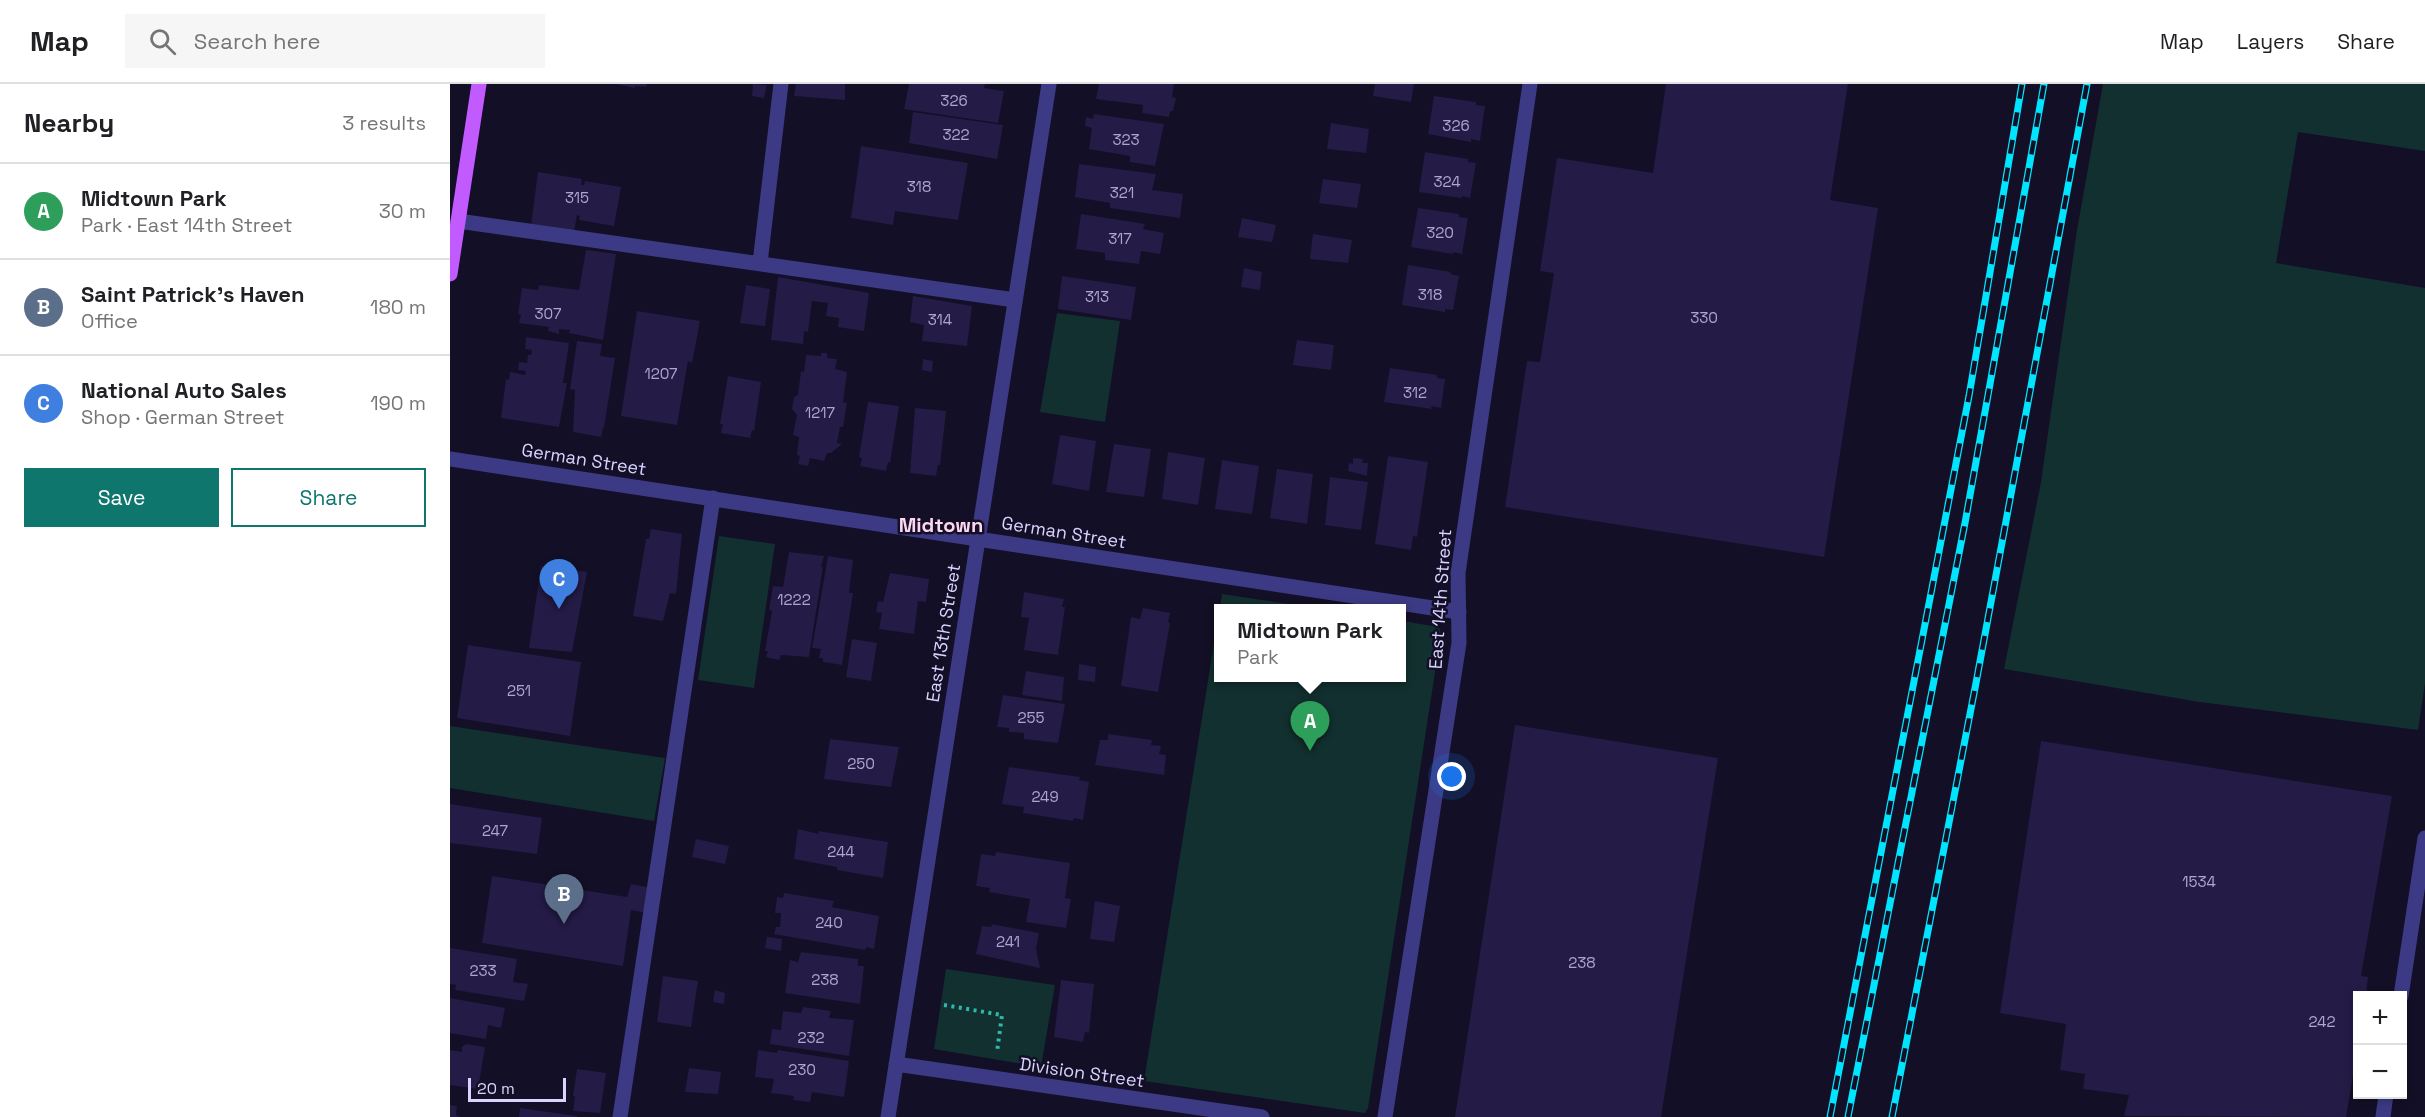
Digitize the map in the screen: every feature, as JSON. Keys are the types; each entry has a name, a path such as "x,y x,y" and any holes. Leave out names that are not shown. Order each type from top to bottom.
{"main road":[{"path":"450,274 479,84"}],"street":[{"path":"760,263 782,84"},
{"name":"East 13th Street","path":"888,1117 1048,84"},
{"name":"East 14th Street","path":"1385,1117 1460,643 1458,573 1530,84"},
{"path":"458,220 1015,300"},
{"name":"German Street","path":"450,459 1459,612"},
{"path":"620,1117 713,498"},
{"path":"2402,991 2425,838"},
{"name":"Division Street","path":"896,1064 1262,1117"},
{"path":"2383,1117 2385,1099"}],"path":[{"path":"944,1005 1002,1015 996,1052"}],"green space":[{"path":"2103,84 2425,84 2425,151 2298,132 2276,263 2425,288 2425,683 2418,730 2200,702 2004,669 2041,482 2077,230"},
{"path":"1057,313 1120,321 1105,422 1040,412"},
{"path":"719,536 775,544 754,688 698,680"},
{"path":"1222,594 1289,604 1221,604"},
{"path":"1406,622 1439,627 1441,633 1368,1108 1365,1113 1144,1081 1214,643 1214,682 1406,682"},
{"path":"450,726 665,758 654,821 450,788"},
{"path":"946,969 1055,985 1041,1067 934,1049"}],"building":[{"path":"616,84 647,84 646,87 635,86 635,88"},
{"path":"753,84 767,85 764,98 752,96"},
{"path":"796,84 845,84 845,100 794,96"},
{"path":"909,84 985,84 984,88 1004,91 998,123 904,109"},
{"path":"1099,84 1174,84 1172,97 1176,98 1173,111 1170,111 1169,117 1142,113 1143,105 1096,99"},
{"path":"1375,84 1414,84 1411,102 1373,96"},
{"path":"1666,84 1848,84 1830,200 1878,208 1824,557 1505,507 1527,361 1540,362 1554,273 1540,271 1557,158 1653,173"},
{"path":"1434,96 1476,102 1476,105 1485,106 1480,141 1471,139 1471,142 1428,134"},
{"path":"913,112 1003,125 997,159 909,143"},
{"path":"1094,114 1164,124 1155,166 1130,162 1130,156 1089,149 1092,128 1085,126 1086,117 1093,119"},
{"path":"1331,123 1369,129 1366,153 1327,149"},
{"path":"861,146 968,163 958,220 895,211 893,225 851,218"},
{"path":"1425,152 1468,159 1468,162 1476,163 1470,198 1419,192"},
{"path":"1079,164 1156,174 1152,190 1183,194 1180,218 1110,208 1110,203 1075,197"},
{"path":"538,172 582,179 581,185 584,185 585,181 621,187 614,226 579,220 580,216 577,215 574,232 531,225"},
{"path":"1323,179 1361,184 1357,208 1319,203"},
{"path":"1418,208 1459,214 1459,217 1468,218 1462,254 1411,247"},
{"path":"1081,214 1145,224 1143,229 1164,233 1160,254 1141,251 1139,264 1105,260 1105,253 1076,249"},
{"path":"1242,218 1276,225 1272,242 1238,237"},
{"path":"1313,234 1352,240 1348,263 1310,259"},
{"path":"586,250 616,254 603,340 569,333 570,330 559,329 559,334 548,331 549,327 519,323 522,288 538,290 539,285 579,290"},
{"path":"1408,265 1451,272 1450,274 1459,276 1453,310 1445,309 1445,312 1402,305"},
{"path":"1244,268 1262,272 1260,290 1241,287"},
{"path":"1062,276 1136,287 1131,320 1058,309"},
{"path":"778,277 869,293 864,331 838,327 839,318 826,316 828,303 812,301 808,332 804,331 803,344 771,340"},
{"path":"746,285 770,289 765,326 740,323"},
{"path":"913,296 972,306 967,346 922,341 924,325 910,322"},
{"path":"637,311 700,321 692,363 688,361 677,425 621,416"},
{"path":"526,337 569,343 563,383 567,383 559,427 501,418 506,379 509,380 510,372 525,375 526,371 518,370 519,362 527,363 528,355 531,355 532,350 525,349"},
{"path":"1297,340 1334,345 1331,370 1293,365"},
{"path":"577,341 602,344 600,356 615,358 601,437 573,432 575,390 570,389"},
{"path":"821,353 827,353 827,358 837,359 835,369 847,372 843,402 847,403 843,427 840,427 837,443 842,444 831,453 827,453 824,461 810,458 808,466 798,464 799,437 793,435 797,415 792,409 794,397 798,395 801,371 804,372 806,355 821,356"},
{"path":"923,359 933,361 932,372 922,370"},
{"path":"1390,368 1437,375 1437,378 1445,379 1441,408 1431,406 1432,409 1384,402"},
{"path":"728,376 761,382 754,431 752,430 750,438 721,433 723,424 720,424"},
{"path":"868,402 899,406 890,463 888,462 886,471 860,466 862,458 859,457"},
{"path":"915,408 946,411 940,465 938,465 936,476 910,473"},
{"path":"1060,435 1096,441 1089,491 1052,484"},
{"path":"1114,444 1151,449 1144,497 1106,492"},
{"path":"1168,452 1205,458 1198,505 1162,499"},
{"path":"1388,456 1428,462 1417,537 1413,536 1411,550 1375,544"},
{"path":"1353,458 1363,459 1362,463 1368,463 1367,476 1348,471 1349,463 1353,464"},
{"path":"1222,460 1259,466 1252,514 1215,509"},
{"path":"1277,469 1313,474 1307,524 1270,518"},
{"path":"1330,477 1368,482 1361,530 1325,525"},
{"path":"651,529 682,534 676,594 670,593 663,621 633,616 646,539 649,539"},
{"path":"789,552 824,556 821,567 823,567 809,657 781,655 779,660 766,657 768,651 765,651 772,611 769,610 773,586 783,587"},
{"path":"828,556 853,560 849,593 853,593 842,665 823,662 823,658 819,658 821,649 812,648"},
{"path":"541,566 587,572 572,652 529,648"},
{"path":"890,573 929,579 926,602 918,601 914,634 879,629 882,613 876,612 878,601 883,602"},
{"path":"1024,592 1064,599 1062,607 1065,607 1058,655 1024,650 1029,618 1021,617"},
{"path":"1143,608 1170,613 1158,692 1121,686 1131,617 1140,619"},
{"path":"852,639 877,643 871,681 846,677"},
{"path":"468,645 581,662 570,736 457,718"},
{"path":"1079,664 1096,667 1095,682 1078,680"},
{"path":"1026,671 1064,677 1062,701 1022,695"},
{"path":"1003,695 1065,704 1058,743 1024,739 1024,733 1009,732 1009,728 997,727"},
{"path":"1515,725 1718,758 1661,1117 1455,1117"},
{"path":"1108,734 1152,740 1151,745 1161,746 1159,754 1166,755 1164,775 1095,765 1100,740 1108,740"},
{"path":"830,739 899,747 891,787 824,779"},
{"path":"2041,741 2392,796 2361,976 2368,977 2367,991 2353,991 2353,1076 2346,1117 2124,1116 2129,1095 2083,1089 2085,1074 2060,1070 2066,1024 2000,1013"},
{"path":"1009,767 1080,777 1079,780 1089,782 1083,820 1074,818 1073,821 1023,813 1024,807 1002,804"},
{"path":"450,804 542,818 537,854 450,843"},
{"path":"798,829 819,834 818,831 888,842 883,878 794,859"},
{"path":"696,839 729,846 725,864 692,857"},
{"path":"996,852 1070,863 1065,898 1071,899 1066,928 1026,922 1030,899 989,892 990,888 976,886 981,854 995,856"},
{"path":"492,876 627,897 631,884 651,888 646,913 631,910 623,966 482,943"},
{"path":"784,893 834,901 832,907 879,916 874,949 867,947 865,950 774,934 776,927 780,927 781,913 775,913 777,897 783,898"},
{"path":"1095,901 1120,906 1114,942 1090,939"},
{"path":"991,924 1039,933 1036,949 1040,968 976,954 982,926 992,927"},
{"path":"767,937 782,939 781,951 765,948"},
{"path":"450,948 517,959 513,982 528,984 524,1001 455,990 456,985 450,984"},
{"path":"801,952 858,959 858,966 864,966 860,1004 785,993 790,960 798,962"},
{"path":"663,976 698,981 691,1027 657,1022"},
{"path":"1061,980 1094,984 1089,1033 1085,1032 1083,1042 1054,1037"},
{"path":"715,990 725,993 724,1004 713,1002"},
{"path":"450,998 505,1008 501,1028 488,1025 486,1039 450,1033"},
{"path":"803,1007 831,1011 829,1018 854,1020 849,1056 770,1044 772,1029 781,1030 783,1011 801,1013"},
{"path":"466,1044 485,1047 478,1089 450,1085 450,1050 462,1052 462,1047"},
{"path":"758,1050 777,1053 778,1050 849,1061 844,1097 812,1092 810,1102 793,1100 794,1096 771,1093 774,1079 755,1077"},
{"path":"689,1068 721,1072 718,1094 685,1092"},
{"path":"577,1069 606,1073 600,1113 573,1111"},
{"path":"450,1105 457,1106 456,1115 460,1117 450,1117"},
{"path":"520,1108 577,1116 577,1117 519,1117"}],"railway":[{"path":"1830,1117 1969,396 2022,84"},
{"path":"1848,1117 1965,523 2044,84"},
{"path":"1892,1117 1976,683 2087,84"}],"place":[{"name":"National Auto Sales","path":"559,609"},
{"name":"Midtown Park","path":"1310,751"},
{"name":"Saint Patrick's Haven","path":"564,924"}],"district":[{"name":"Midtown","path":"941,525"}]}
